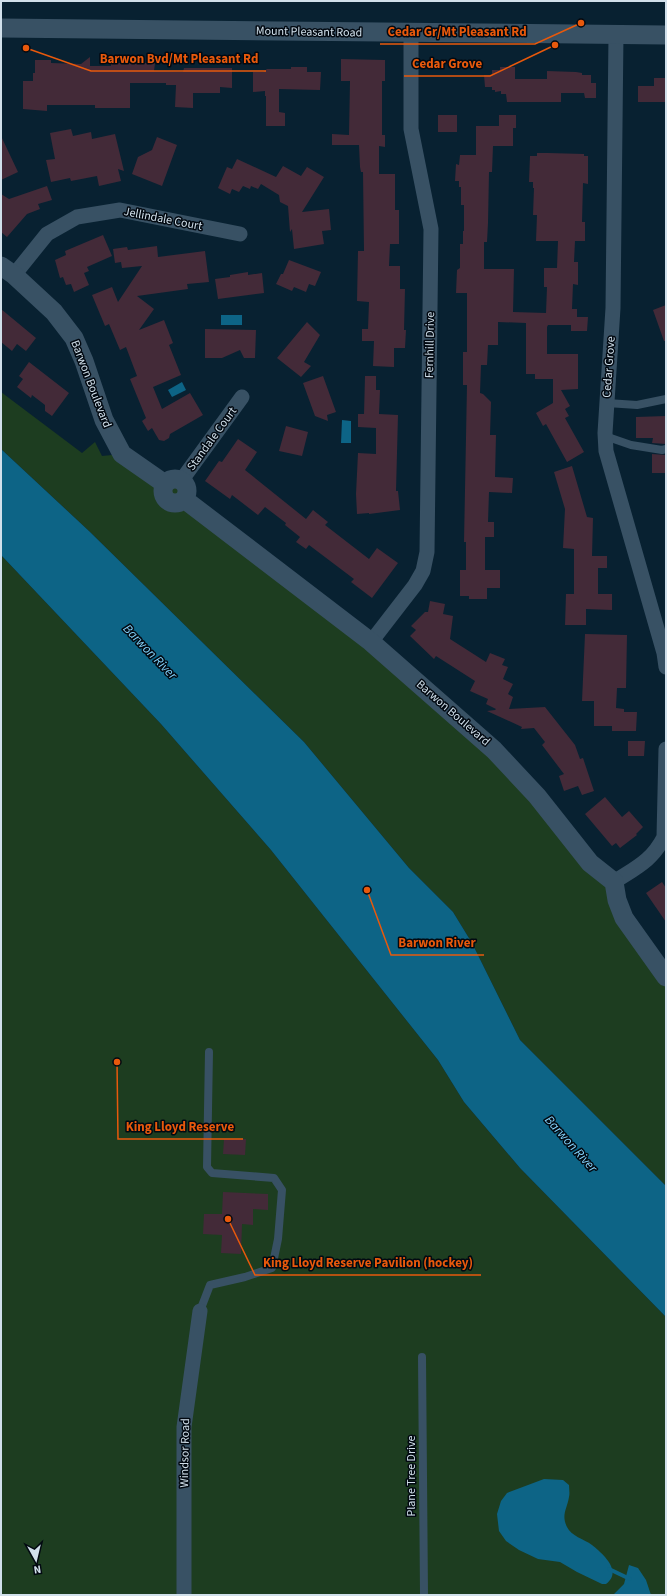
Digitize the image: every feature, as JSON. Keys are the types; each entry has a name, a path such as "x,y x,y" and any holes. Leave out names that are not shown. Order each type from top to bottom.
{"street":[{"name":"Mount Pleasant Road","path":"1,28 666,35"},
{"name":"Fernhill Drive","path":"371,642 415,585 423,571 427,552 431,229 411,128 411,32"},
{"name":"Cedar Grove","path":"616,34 613,308 605,436 606,451 664,653 666,667"},
{"name":"Jellindale Court","path":"7,271 47,234 77,217 120,210 240,234"},
{"name":"Barwon Boulevard","path":"7,271 54,312 74,338 84,361 104,420 122,454 177,488 371,642 494,750 537,796 590,863 614,882"},
{"name":"Standale Court","path":"177,488 242,397"},
{"path":"666,749 664,837 658,848 649,859 614,882 617,900 624,918 666,977"},
{"name":"Windsor Road","path":"184,1595 184,1427 200,1311"}],"lane":[{"path":"607,403 636,405 666,399"},
{"path":"605,436 631,445 662,450 666,449"},
{"path":"200,1311 210,1285 246,1277 272,1268 278,1239 282,1190 274,1178 212,1173 207,1167 209,1052"},
{"name":"Plane Tree Drive","path":"422,1358 424,1595"}],"green space":[{"path":"1,392 82,453 95,442 102,456 122,454 171,479 184,483 187,491 494,750 590,863 666,977 666,1186 520,1040 472,943 453,912 409,868 304,742 89,531 1,449"},
{"path":"1,555 161,724 271,850 438,1060 464,1102 520,1168 666,1317 666,1595 1,1595"}],"water":[{"path":"221,315 242,315 242,325 221,325"},
{"path":"182,382 186,390 172,397 168,390"},
{"path":"342,420 351,421 351,443 341,443"},
{"name":"Barwon River","path":"1,449 89,531 304,742 409,868 453,912 472,943 520,1040 666,1186 666,1317 520,1168 464,1102 438,1060 271,850 161,724 1,555"},
{"path":"544,1479 563,1480 569,1485 569,1496 564,1515 565,1523 571,1533 592,1545 610,1563 613,1574 611,1579 606,1584 602,1584 560,1562 538,1559 519,1550 506,1541 499,1531 497,1514 501,1501 507,1493"},
{"path":"629,1565 638,1568 646,1580 651,1595 613,1595 624,1584"}],"building":[{"path":"90,57 90,66 111,66 111,63 155,63 154,71 183,72 184,68 232,68 232,88 220,87 220,93 193,93 193,108 175,107 176,85 166,85 166,83 130,83 130,108 95,108 95,105 47,105 47,111 23,109 23,81 33,81 33,73 35,73 35,60 51,60 51,63 81,64"},
{"path":"341,59 385,60 385,81 382,81 382,135 385,135 385,147 379,146 379,174 395,174 395,210 399,210 399,244 390,244 389,266 400,266 400,289 405,289 405,348 394,348 394,367 373,366 374,341 362,341 362,329 368,329 369,302 357,301 358,251 364,251 363,172 361,172 360,167 359,145 332,145 332,134 349,135 350,81 341,81"},
{"path":"291,67 307,67 307,72 321,72 320,90 279,89 279,112 285,113 285,126 266,126 265,91 253,92 253,72 263,72 267,69 291,69"},
{"path":"500,67 515,67 515,79 547,79 547,71 576,72 582,73 582,75 591,75 591,83 596,83 596,98 585,98 584,93 561,93 561,102 507,102 506,94 501,94 501,91 495,92 495,90 492,90 492,87 485,87 484,75 492,75 492,70 500,70"},
{"path":"654,78 666,78 666,102 638,102 638,86 654,86"},
{"path":"438,115 457,115 457,132 438,132"},
{"path":"499,115 516,115 516,128 513,128 513,146 493,146 492,172 489,172 488,223 487,242 484,242 484,269 514,269 513,312 546,313 547,287 544,287 544,268 557,268 558,241 536,241 537,215 533,215 534,188 533,182 529,182 530,156 537,156 537,153 548,153 584,154 584,156 588,156 588,184 583,183 582,222 585,222 585,241 575,241 574,262 578,262 578,285 573,284 572,309 577,309 577,317 588,317 587,331 571,331 571,325 548,325 547,327 547,354 578,354 578,389 561,390 570,406 565,409 569,416 565,418 584,452 567,462 546,424 543,426 536,413 553,403 553,379 535,379 535,374 526,374 526,323 498,322 498,345 488,345 487,365 481,365 480,393 491,402 490,435 496,435 495,477 513,478 512,493 489,492 488,522 494,522 494,537 485,537 485,570 500,570 500,588 487,588 487,599 469,599 469,596 460,596 460,570 466,570 466,542 464,542 467,385 463,385 463,352 467,352 467,293 456,293 457,270 460,268 460,244 463,244 464,205 461,205 461,187 459,187 459,181 455,181 456,164 459,165 460,155 476,155 476,126 499,126"},
{"path":"71,129 73,136 91,132 92,139 115,134 124,171 118,169 121,181 99,186 97,176 71,181 70,178 51,182 46,160 55,159 50,133"},
{"path":"1,136 18,172 1,180"},
{"path":"157,137 177,145 162,186 132,174 138,157 152,150"},
{"path":"237,159 276,177 283,166 301,176 307,167 324,177 302,212 329,209 331,230 322,231 324,244 294,249 292,229 290,232 288,206 280,202 279,195 261,184 258,189 251,186 250,189 243,186 239,192 232,189 230,194 218,188 227,167 232,169"},
{"path":"47,186 52,200 38,204 40,209 27,214 7,237 1,232 1,194 9,199"},
{"path":"103,235 112,256 87,267 89,271 84,273 89,285 74,292 71,284 66,285 63,277 60,278 55,260 66,255 65,251"},
{"path":"157,246 158,257 205,251 209,282 187,284 188,289 137,296 154,309 139,330 164,320 173,343 169,345 181,375 153,387 162,409 190,393 203,415 170,434 169,438 164,441 159,440 152,428 148,431 142,421 146,418 130,379 137,376 126,347 120,350 109,324 105,326 92,295 112,287 118,302 142,266 122,268 121,262 115,263 113,249 127,247 128,250"},
{"path":"289,260 321,272 315,286 309,284 306,292 294,287 292,291 276,284 281,274 283,274"},
{"path":"248,272 248,275 262,273 264,293 218,299 215,279"},
{"path":"666,305 666,341 664,341 653,310"},
{"path":"1,309 36,338 26,351 17,344 12,351 1,342"},
{"path":"307,322 320,335 304,362 311,366 301,377 277,358"},
{"path":"205,329 256,330 255,358 244,358 240,350 222,358 205,358"},
{"path":"29,362 69,393 52,416 45,411 45,405 32,395 31,398 17,387 23,379 19,376"},
{"path":"323,376 336,412 327,415 328,421 315,416 303,383"},
{"path":"365,376 376,376 376,390 380,390 379,414 398,415 396,491 398,491 400,510 357,514 356,494 358,453 376,454 376,428 358,427 358,414 364,414"},
{"path":"666,416 666,444 652,443 653,438 636,438 636,417"},
{"path":"286,426 308,432 302,456 279,451"},
{"path":"238,439 257,452 245,470 306,519 313,510 328,522 325,525 369,559 377,548 398,563 372,598 351,582 354,579 309,545 306,549 296,542 300,537 285,525 286,523 265,507 258,515 232,495 230,499 205,481 219,461 222,462"},
{"path":"652,454 666,455 666,473 652,473"},
{"path":"572,466 587,517 593,518 592,556 607,556 607,568 598,568 598,594 612,594 612,610 586,609 586,625 565,625 566,594 574,594 574,549 563,548 565,509 554,472"},
{"path":"430,601 445,604 443,614 453,616 450,639 486,662 490,653 505,659 502,665 508,667 503,679 513,684 508,694 513,697 509,709 545,707 575,745 580,759 583,758 594,791 582,795 578,786 564,791 559,776 564,774 542,745 545,742 534,728 521,729 522,727 487,711 496,709 486,704 488,699 470,691 475,681 436,656 434,659 410,636 416,630 411,626 425,612 428,612"},
{"path":"585,634 627,635 626,688 617,688 616,708 624,709 624,712 637,712 636,731 612,731 612,726 594,726 594,701 582,701"},
{"path":"628,741 645,741 644,756 628,756"},
{"path":"605,797 622,817 629,811 643,827 636,834 637,835 620,848 616,843 612,846 585,814"},
{"path":"662,882 666,888 666,922 646,893"},
{"path":"224,1139 246,1139 245,1155 223,1154"},
{"path":"223,1192 268,1194 268,1210 253,1209 253,1225 242,1224 241,1254 221,1253 222,1235 203,1234 204,1214 222,1214"}],"waterway":[{"path":"609,1569 630,1579"}],"place":[{"name":"Cedar Gr/Mt Pleasant Rd","path":"581,23"},
{"name":"Cedar Grove","path":"555,45"},
{"name":"Barwon Bvd/Mt Pleasant Rd","path":"26,48"},
{"name":"Barwon River","path":"367,890"},
{"name":"King Lloyd Reserve","path":"117,1062"},
{"name":"King Lloyd Reserve Pavilion (hockey)","path":"228,1219"}]}
